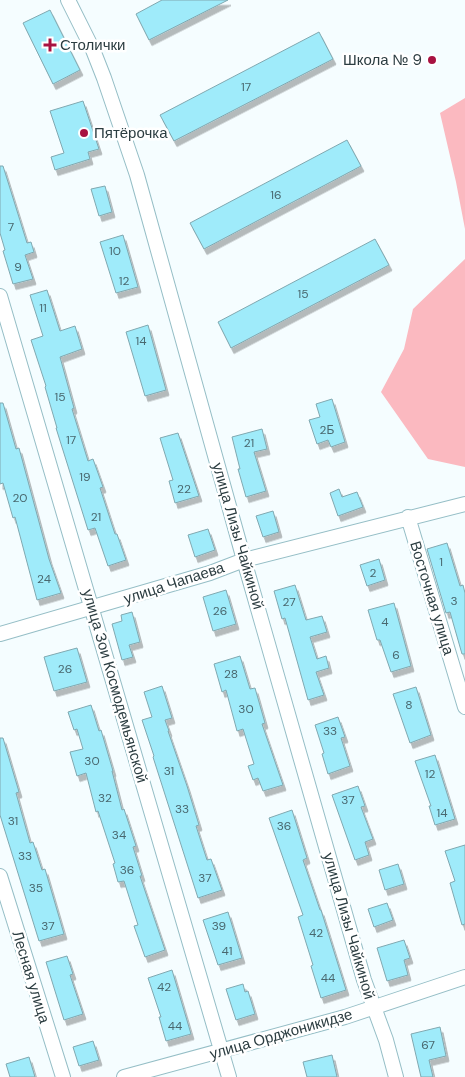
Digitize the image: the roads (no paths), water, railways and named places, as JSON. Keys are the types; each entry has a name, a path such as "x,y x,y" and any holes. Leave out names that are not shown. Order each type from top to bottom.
{"street":[{"name":"улица Лизы Чайкиной","path":"68,0 93,50 137,175 244,560 373,1007 386,1040 396,1077"},
{"name":"улица Зои Космодемьянской","path":"0,296 229,1077"},
{"name":"улица Чапаева","path":"0,634 210,573 244,560 465,504"},
{"name":"Восточная улица","path":"408,517 465,707"},
{"name":"Лесная улица","path":"0,876 63,1077"},
{"name":"улица Орджоникидзе","path":"124,1077 222,1052 345,1017 465,978"}],"place":[{"name":"Столички","path":"50,45"},
{"name":"Школа № 9","path":"432,60"},
{"name":"Пятёрочка","path":"84,133"}]}
